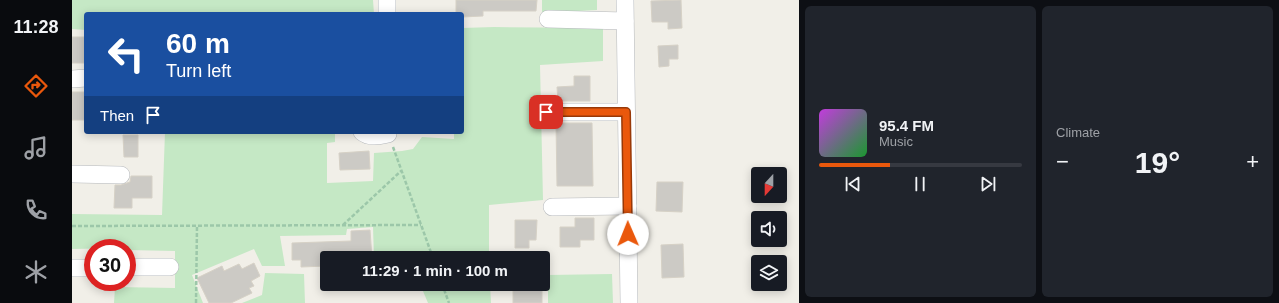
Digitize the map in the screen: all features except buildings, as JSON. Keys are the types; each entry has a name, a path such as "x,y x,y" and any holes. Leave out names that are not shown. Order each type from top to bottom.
{"street":[{"path":"387,0 387,12"},
{"path":"625,0 629,303"},
{"path":"548,19 625,21"},
{"path":"72,79 84,78"},
{"path":"546,112 626,112"},
{"path":"365,134 375,136 384,134"},
{"path":"72,174 121,175"},
{"path":"552,207 628,206"},
{"path":"136,268 170,267"},
{"path":"72,268 84,268"}],"path":[{"path":"388,134 430,251"},
{"path":"342,226 401,171"},
{"path":"72,226 421,225"},
{"path":"196,303 197,226"},
{"path":"445,291 449,303"}],"green space":[{"path":"72,0 373,0 374,12 84,12 84,30 72,29"},
{"path":"542,0 597,0 597,10 542,13"},
{"path":"464,28 603,28 603,61 540,65 543,200 489,205 489,251 374,251 373,227 347,229 346,235 280,236 285,266 262,266 254,249 192,275 203,303 114,303 115,291 136,291 136,287 175,288 175,251 136,250 136,239 84,239 84,249 72,249 72,214 162,215 165,134 335,134 335,142 327,143 327,183 373,181 374,153 413,149 422,137 454,139 454,134 464,134"},
{"path":"265,273 304,274 305,303 242,303 262,295"},
{"path":"612,274 613,303 548,303 550,275"},
{"path":"423,291 490,291 491,303 428,303"}],"route":[{"path":"546,112 626,112 628,234"}]}
